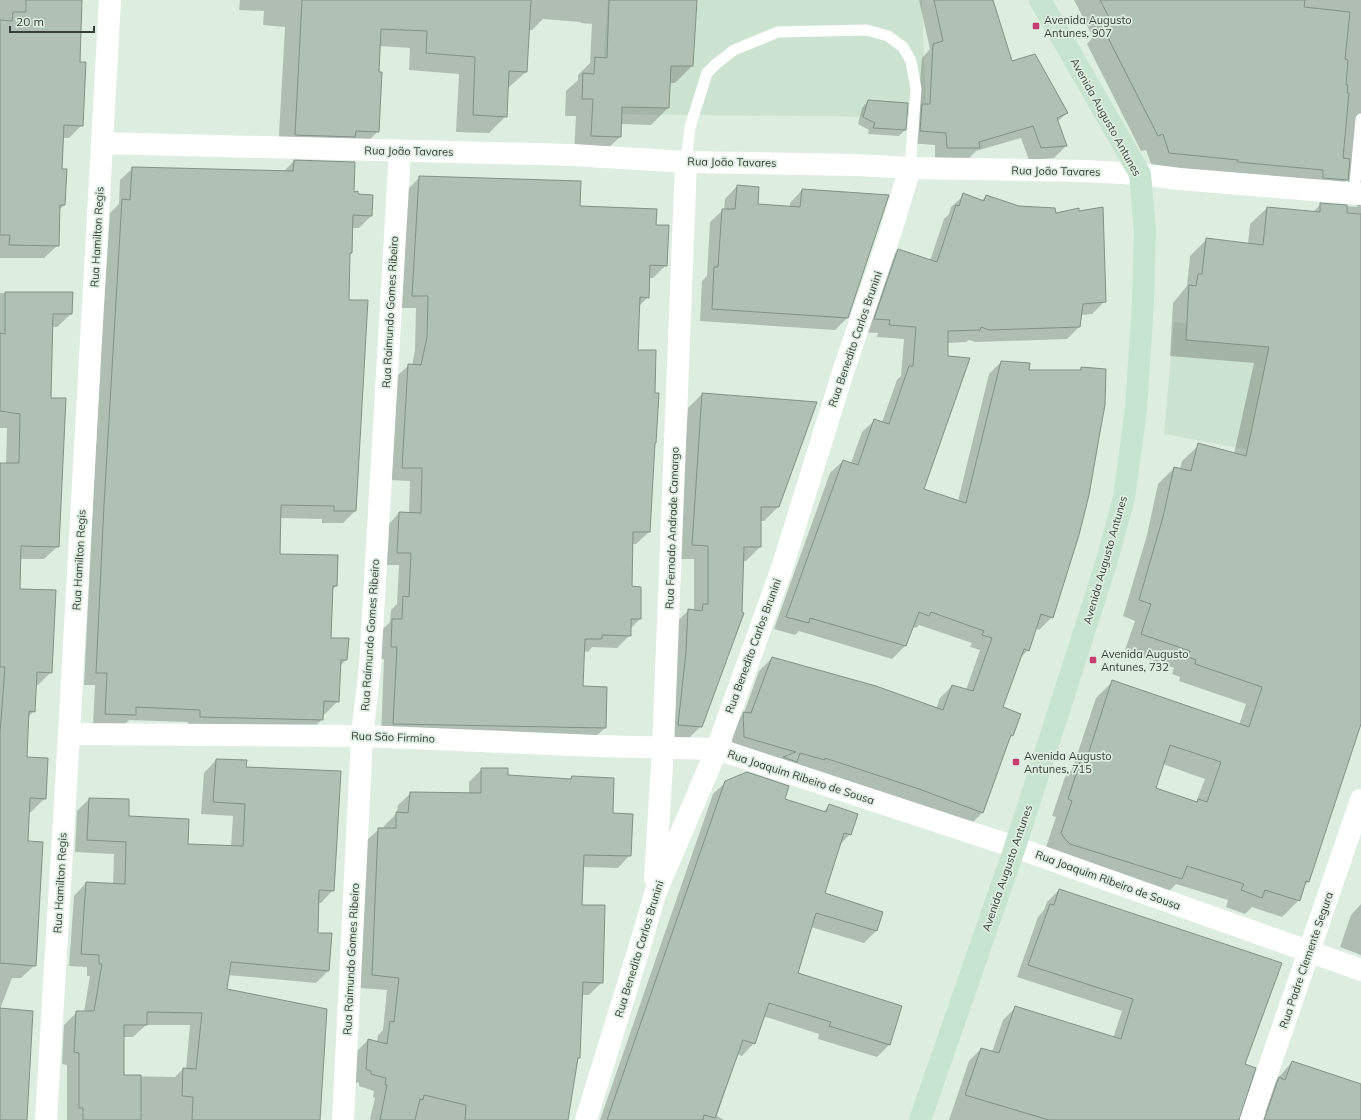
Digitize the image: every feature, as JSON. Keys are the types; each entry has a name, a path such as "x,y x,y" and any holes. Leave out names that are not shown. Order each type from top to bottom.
{"street":[{"name":"Rua Hamilton Regis","path":"46,1120 110,0"},
{"name":"Avenida Augusto Antunes","path":"920,1120 1015,847 1105,567 1124,498 1136,408 1143,302 1145,231 1140,174 1040,0"},
{"name":"Rua João Tavares","path":"103,143 573,155 686,162 1084,171 1140,174 1180,179 1358,194"},
{"name":"Rua Raimundo Gomes Ribeiro","path":"343,1120 362,736 370,666 400,151"},
{"name":"Rua Fernado Andrade Camargo","path":"654,894 663,748 686,162"},
{"name":"Rua Benedito Carlos Brunini","path":"586,1120 642,939 654,894 717,749 782,568 843,372 891,231 910,168"},
{"name":"Rua São Firmino","path":"69,734 362,736 717,749"},
{"name":"Rua Joaquim Ribeiro de Sousa","path":"717,749 1015,847 1361,970"},
{"name":"Rua Padre Clemente Segura","path":"1250,1120 1361,800"}],"lane":[{"path":"686,162 690,127 707,73 734,50 778,32 867,30 888,36 903,47 911,61 916,89 910,168"},
{"path":"1358,194 1361,119"}],"shaded area":[{"path":"608,0 922,0 926,116 599,114"},
{"path":"1174,322 1361,342 1361,471 1164,434"}],"building":[{"path":"26,0 82,0 80,62 86,62 83,126 64,125 62,169 67,169 65,205 60,205 59,246 9,245 10,235 0,235 0,20 12,21 13,12 26,12"},
{"path":"302,0 531,0 527,72 509,71 507,117 473,115 475,57 426,53 427,31 381,29 379,72 382,72 379,132 356,131 355,137 295,135"},
{"path":"609,0 697,0 693,66 671,66 669,108 622,107 621,137 591,136 593,99 582,99 583,73 594,74 595,57 607,58"},
{"path":"934,0 993,0 1012,61 1035,54 1068,113 1057,118 1067,146 1041,148 1033,126 979,142 980,148 947,148 946,133 920,131 922,104 930,104 933,44 943,41"},
{"path":"1100,0 1305,0 1304,7 1350,12 1345,59 1348,60 1346,85 1348,85 1347,93 1349,93 1343,158 1350,159 1348,180 1323,178 1323,170 1237,162 1238,160 1169,153 1163,134 1158,136 1102,26 1111,21"},
{"path":"868,100 908,103 906,130 873,128 875,123 863,117"},
{"path":"294,160 355,162 354,192 358,191 358,194 373,195 372,216 353,215 352,253 350,253 349,300 368,300 356,511 334,511 334,506 281,505 280,554 338,555 337,586 333,586 331,638 349,638 347,660 341,660 339,702 324,701 323,720 200,717 200,710 136,707 136,715 105,714 107,673 96,673 104,505 122,199 130,200 132,167 293,171"},
{"path":"419,176 581,181 580,206 657,209 656,225 669,225 667,266 650,265 649,298 640,297 638,350 656,350 655,393 659,393 650,532 633,532 632,586 641,587 641,619 631,619 631,636 602,635 602,639 585,639 583,686 607,687 606,728 393,724 397,647 391,647 392,619 402,619 403,596 409,597 411,553 397,553 399,512 421,513 422,468 402,468 408,364 421,365 427,337 428,296 412,296"},
{"path":"737,185 759,187 758,204 800,207 802,189 889,195 848,318 712,309 714,267 718,267 722,209 735,209"},
{"path":"963,193 984,201 986,195 1019,206 1055,208 1056,213 1079,208 1079,211 1103,207 1106,302 1083,304 1080,327 989,330 981,327 980,330 948,331 948,356 970,358 924,489 966,503 1001,361 1030,363 1029,370 1081,370 1081,367 1106,369 1105,405 1089,495 1079,535 1053,618 1041,614 1029,651 1024,649 1003,707 1021,714 1013,736 1011,735 983,813 919,789 825,758 825,760 800,753 797,762 783,757 796,752 744,737 743,712 751,713 772,657 876,686 943,710 952,685 973,691 992,638 982,635 984,631 931,612 929,616 919,612 906,646 810,618 809,623 786,617 843,460 858,465 874,419 889,424 909,366 913,366 916,327 889,325 890,320 874,319 898,249 937,262 956,205 959,206"},
{"path":"1320,203 1347,205 1347,213 1361,214 1361,724 1309,882 1306,881 1300,901 1265,890 1262,898 1241,890 1244,884 1187,866 1182,879 1070,844 1061,833 1072,801 1068,799 1081,759 1086,761 1112,680 1249,727 1262,687 1195,664 1196,660 1188,657 1190,651 1141,634 1151,604 1139,600 1163,517 1174,467 1191,471 1198,443 1246,456 1269,347 1186,340 1189,285 1196,286 1198,274 1202,274 1206,238 1263,245 1267,207 1320,212","holes":["1170,745 1221,762 1207,802 1198,799 1197,802 1156,788"]},
{"path":"5,292 73,292 72,314 53,314 51,398 66,398 59,547 21,546 20,589 56,590 52,673 37,672 35,712 29,711 27,757 48,758 46,799 30,798 28,841 43,842 36,966 0,963 0,733 5,667 0,667 0,463 19,463 20,414 0,411 0,333 5,334"},
{"path":"702,393 817,402 779,507 761,507 761,547 744,547 742,612 744,613 702,727 678,725 686,652 688,609 702,611 703,604 708,604 708,546 692,545"},
{"path":"216,759 247,760 246,767 341,771 334,891 319,890 318,933 332,933 329,971 231,962 227,989 327,1009 320,1120 192,1120 193,1097 182,1096 183,1068 196,1069 202,1013 147,1012 147,1025 124,1025 124,1075 141,1075 141,1120 83,1120 83,1108 79,1108 79,1053 74,1052 76,1011 94,1011 102,964 99,964 99,955 81,954 86,882 125,884 126,842 87,840 89,798 129,799 129,816 189,819 188,844 243,846 245,804 213,802"},
{"path":"481,768 508,768 508,775 571,779 572,776 614,778 613,813 633,814 631,856 584,855 582,905 605,905 603,983 583,982 580,1058 578,1058 568,1120 465,1120 466,1105 424,1095 423,1100 420,1099 415,1120 380,1120 387,1085 385,1085 386,1078 371,1074 371,1071 366,1069 368,1039 387,1044 390,1021 394,1022 399,978 372,975 378,828 396,828 396,812 408,813 410,792 481,793"},
{"path":"747,772 789,786 785,799 826,812 829,804 858,814 851,835 844,833 825,893 883,912 877,931 816,913 798,973 902,1006 890,1045 829,1026 831,1022 769,1003 755,1044 743,1040 715,1118 704,1115 703,1120 607,1120 725,781"},
{"path":"1059,889 1282,963 1245,1064 1256,1068 1239,1120 1049,1120 965,1095 981,1048 999,1053 1015,1006 1121,1039 1133,999 1028,965 1050,904 1054,905"},
{"path":"0,1008 33,1011 27,1120 0,1120"},
{"path":"1292,1061 1361,1084 1361,1120 1264,1120 1279,1077 1285,1080"}],"place":[{"name":"Avenida Augusto Antunes, 907","path":"1036,26"},
{"name":"Avenida Augusto Antunes, 732","path":"1093,660"},
{"name":"Avenida Augusto Antunes, 715","path":"1016,762"}]}
